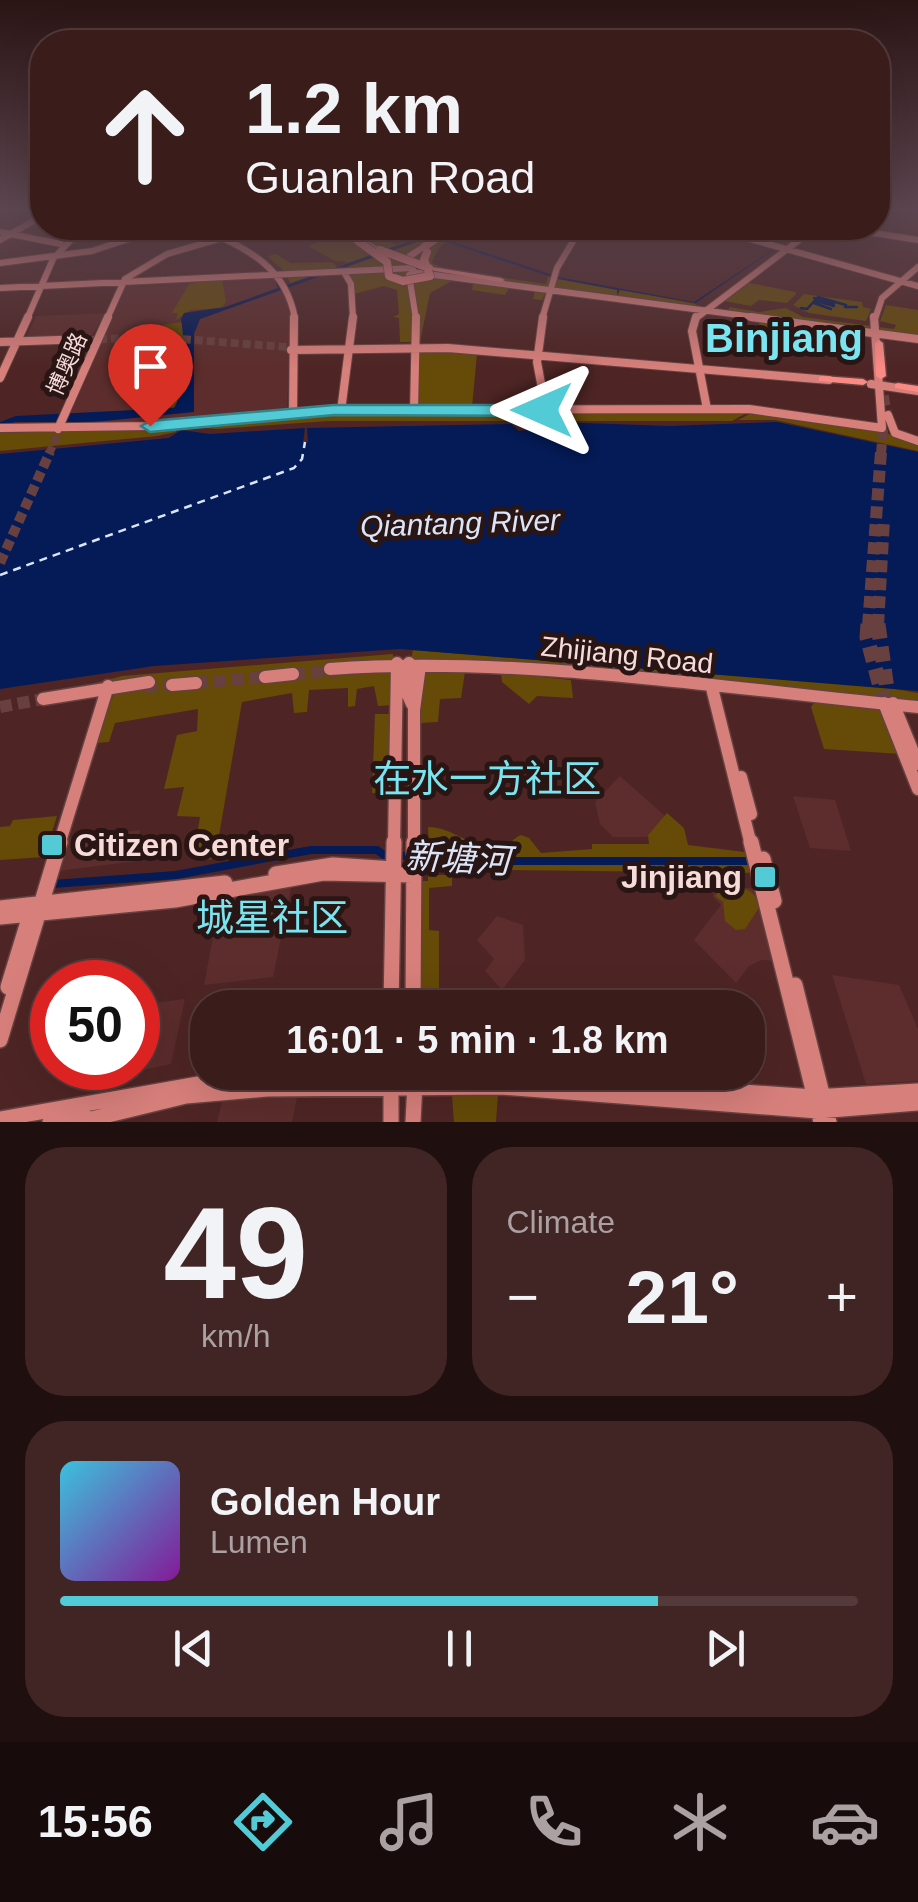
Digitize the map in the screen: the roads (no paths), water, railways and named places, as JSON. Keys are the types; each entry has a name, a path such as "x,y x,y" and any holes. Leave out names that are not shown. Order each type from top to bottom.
{"highway":[{"path":"386,264 389,276 406,270 513,285 423,264"},
{"path":"406,270 430,276 426,264"},
{"path":"875,336 880,381"},
{"path":"822,379 863,382"},
{"path":"898,386 918,390"}],"main road":[{"path":"0,375 20,342 46,264"},
{"path":"126,280 154,264"},
{"path":"272,264 281,274 296,309 292,414"},
{"path":"398,264 406,270"},
{"path":"0,288 406,270 411,264"},
{"path":"544,410 535,359 558,264"},
{"path":"705,409 688,328 703,309 762,264"},
{"path":"840,264 918,285"},
{"path":"875,336 878,302 918,269"},
{"path":"406,270 412,346 410,411"},
{"path":"339,410 350,348 351,285 345,272"},
{"name":"博奥路","path":"61,426 95,341 126,280"},
{"path":"480,280 551,289"},
{"path":"480,280 875,336 918,338"},
{"path":"20,342 95,341"},
{"path":"0,344 95,341"},
{"path":"87,365 95,341"},
{"path":"296,348 412,346 535,359 880,381"},
{"path":"296,348 350,348"},
{"path":"697,369 880,381 918,390"},
{"path":"880,381 882,430"},
{"path":"880,381 893,433"},
{"path":"2,428 150,427 339,410 764,409 882,430 918,441"},
{"path":"392,990 416,672 407,665"},
{"path":"407,665 402,864 412,990"},
{"name":"Zhijiang Road","path":"334,670 407,665 918,709"},
{"path":"267,675 290,673"},
{"path":"175,682 198,680"},
{"path":"42,700 147,685"},
{"path":"0,1040 104,689"},
{"path":"716,691 822,1110"},
{"path":"890,706 918,764"},
{"path":"890,706 918,789"},
{"path":"0,908 39,899 175,900 402,864"},
{"path":"0,917 39,899"},
{"path":"0,1012 39,899"},
{"path":"0,1119 234,1090"},
{"path":"391,1090 391,1122"},
{"path":"413,1122 414,1090"},
{"path":"546,1090 822,1110 918,1103"},
{"path":"822,1110 918,1090"},
{"path":"22,1122 119,1105"},
{"path":"50,1122 119,1105"},
{"path":"79,1122 119,1105"}],"water":[{"path":"354,264 200,319 194,334 194,412 94,422 15,422 0,428 0,422 16,416 174,408 184,376 184,313 225,307 278,288 274,278 235,277 275,277 282,286"},
{"path":"514,264 558,277 694,302 752,264 696,303 620,290 617,296 617,290 558,279"},
{"name":"Qiantang River","path":"777,422 918,452 918,691 400,649 154,666 0,689 0,454 169,438 181,430 210,434 305,428 303,443 308,442 307,428 511,424 519,431 528,430 528,423 670,426"}],"waterway":[{"path":"801,308 807,309 816,299"},
{"path":"816,299 834,304"},
{"path":"816,299 846,305"},
{"path":"816,301 834,306"},
{"path":"814,303 831,309"},
{"path":"845,307 857,307"},
{"name":"新塘河","path":"53,884 176,875 311,850 377,850 384,855 514,861 753,861"}],"tunnel":[{"path":"87,340 154,337 300,348"},
{"path":"881,381 889,425"},
{"path":"881,454 884,418"},
{"path":"49,454 63,423"},
{"path":"0,563 50,452"},
{"path":"868,626 881,452"},
{"path":"878,625 884,520"},
{"path":"868,624 867,637 886,709"},
{"path":"878,625 887,689"},
{"path":"293,674 337,671"},
{"path":"196,683 265,677"},
{"path":"145,687 172,685"},
{"path":"0,707 43,699"}],"place":[{"name":"Citizen Center","path":"52,845"},
{"name":"Jinjiang","path":"765,877"}],"district":[{"name":"Binjiang","path":"784,338"},
{"name":"在水一方社区","path":"487,779"},
{"name":"城星社区","path":"272,918"}]}
